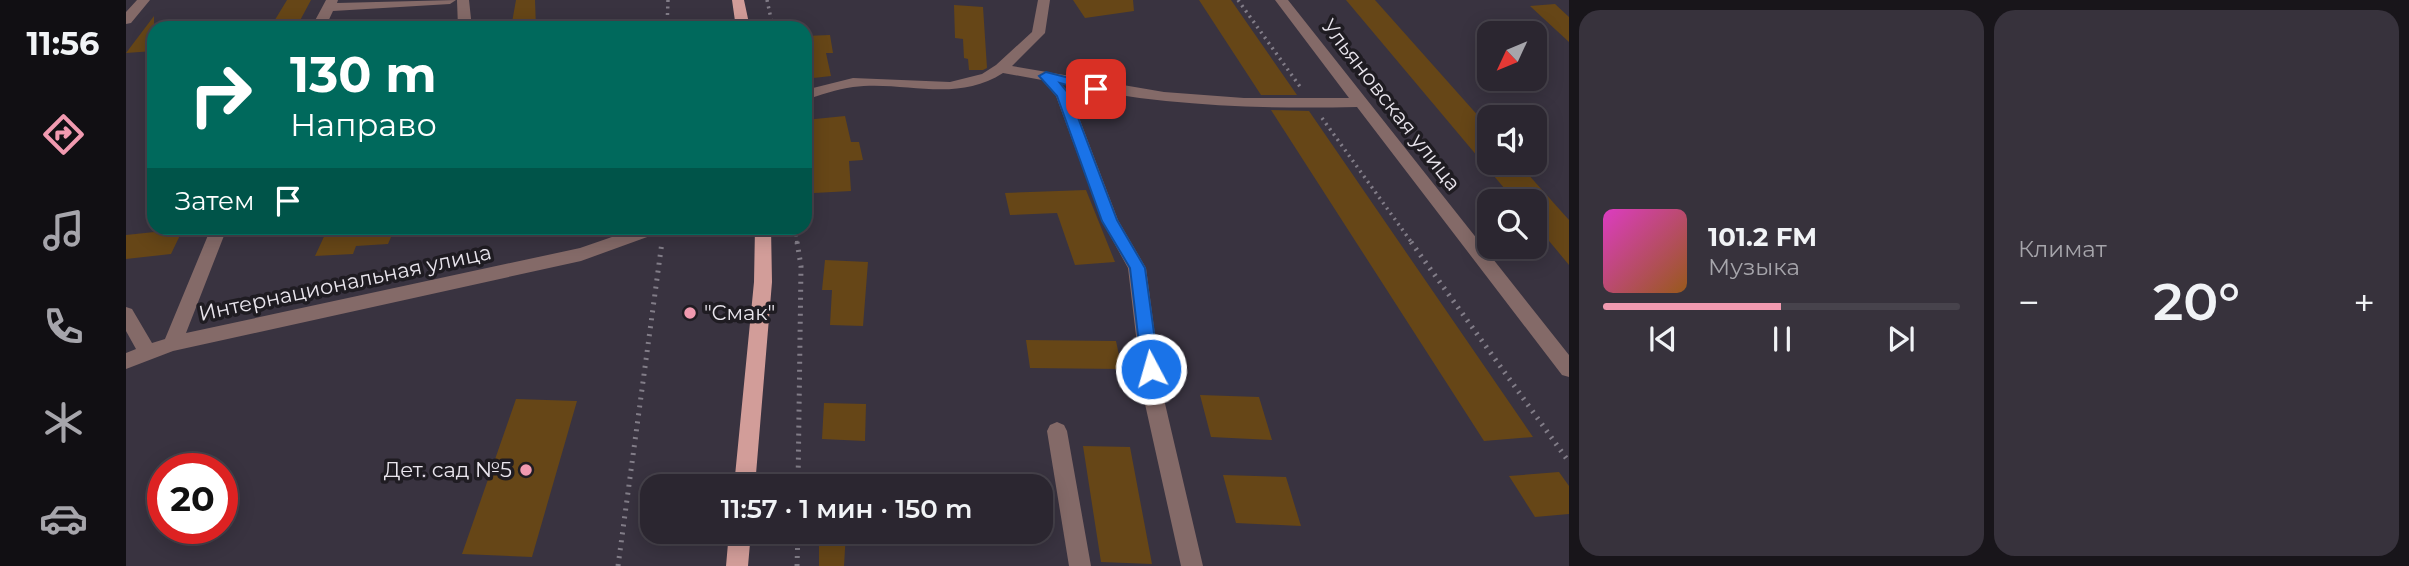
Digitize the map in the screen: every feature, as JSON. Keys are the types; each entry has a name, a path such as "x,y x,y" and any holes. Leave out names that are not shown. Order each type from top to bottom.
{"main road":[{"path":"738,0 742,21"},
{"path":"745,474 763,282 763,235"},
{"path":"737,566 739,544"}],"street":[{"path":"126,20 144,0"},
{"path":"322,21 331,3 450,0"},
{"path":"463,0 464,21"},
{"path":"812,93 853,82 950,86 986,78 1001,68 1038,33 1044,0"},
{"name":"Ульяновская улица","path":"1281,0 1569,369"},
{"path":"1001,68 1096,89 1219,102 1363,102"},
{"path":"1046,76 1063,94 1110,221 1138,268 1153,395 1192,566"},
{"path":"172,344 216,235"},
{"name":"Интернациональная улица","path":"126,361 172,344 581,254 655,235"},
{"path":"126,314 148,353"},
{"path":"1057,431 1080,566"}],"path":[{"path":"667,21 668,0"},
{"path":"767,0 772,21"},
{"path":"1238,0 1569,462"},
{"path":"618,566 659,235"},
{"path":"797,235 802,266 798,474"},
{"path":"797,566 798,544"}],"building":[{"path":"287,0 311,0 300,21 274,21"},
{"path":"516,0 535,0 536,21 512,21"},
{"path":"1073,0 1133,0 1134,11 1085,18"},
{"path":"1199,0 1231,0 1297,95 1261,95"},
{"path":"1346,0 1375,0 1477,115 1477,156"},
{"path":"1555,4 1569,17 1569,42 1547,21 1530,6"},
{"path":"954,5 983,7 987,68 983,70 969,70 968,59 964,58 963,39 955,38"},
{"path":"147,25 147,52 126,53"},
{"path":"830,35 833,53 826,53 831,76 812,78 812,36"},
{"path":"1271,110 1309,111 1533,437 1484,441"},
{"path":"845,116 851,142 859,142 863,160 849,161 851,191 814,193 812,119"},
{"path":"1493,175 1529,175 1541,189 1505,189"},
{"path":"1086,190 1115,262 1075,265 1057,213 1010,215 1005,193"},
{"path":"1547,195 1569,220 1569,265 1547,238"},
{"path":"147,233 147,235 180,235 171,254 126,259 126,235"},
{"path":"325,235 392,235 388,244 356,246 353,254 315,256"},
{"path":"825,260 868,262 863,326 830,325 832,290 822,290"},
{"path":"1026,340 1116,341 1122,369 1030,368"},
{"path":"1200,395 1259,397 1272,440 1211,437"},
{"path":"516,399 577,401 532,557 462,554"},
{"path":"824,403 866,404 865,441 822,439"},
{"path":"1083,446 1130,447 1152,564 1101,562"},
{"path":"1559,472 1569,486 1569,514 1535,517 1509,476"},
{"path":"1223,475 1286,477 1301,526 1236,523"},
{"path":"819,544 845,544 844,566 819,566"}],"place":[{"name":"\"Смак\"","path":"690,313"},
{"name":"Дет. сад №5","path":"526,470"}],"route":[{"path":"1096,89 1046,76 1063,94 1110,221 1138,268 1151,369"}]}
